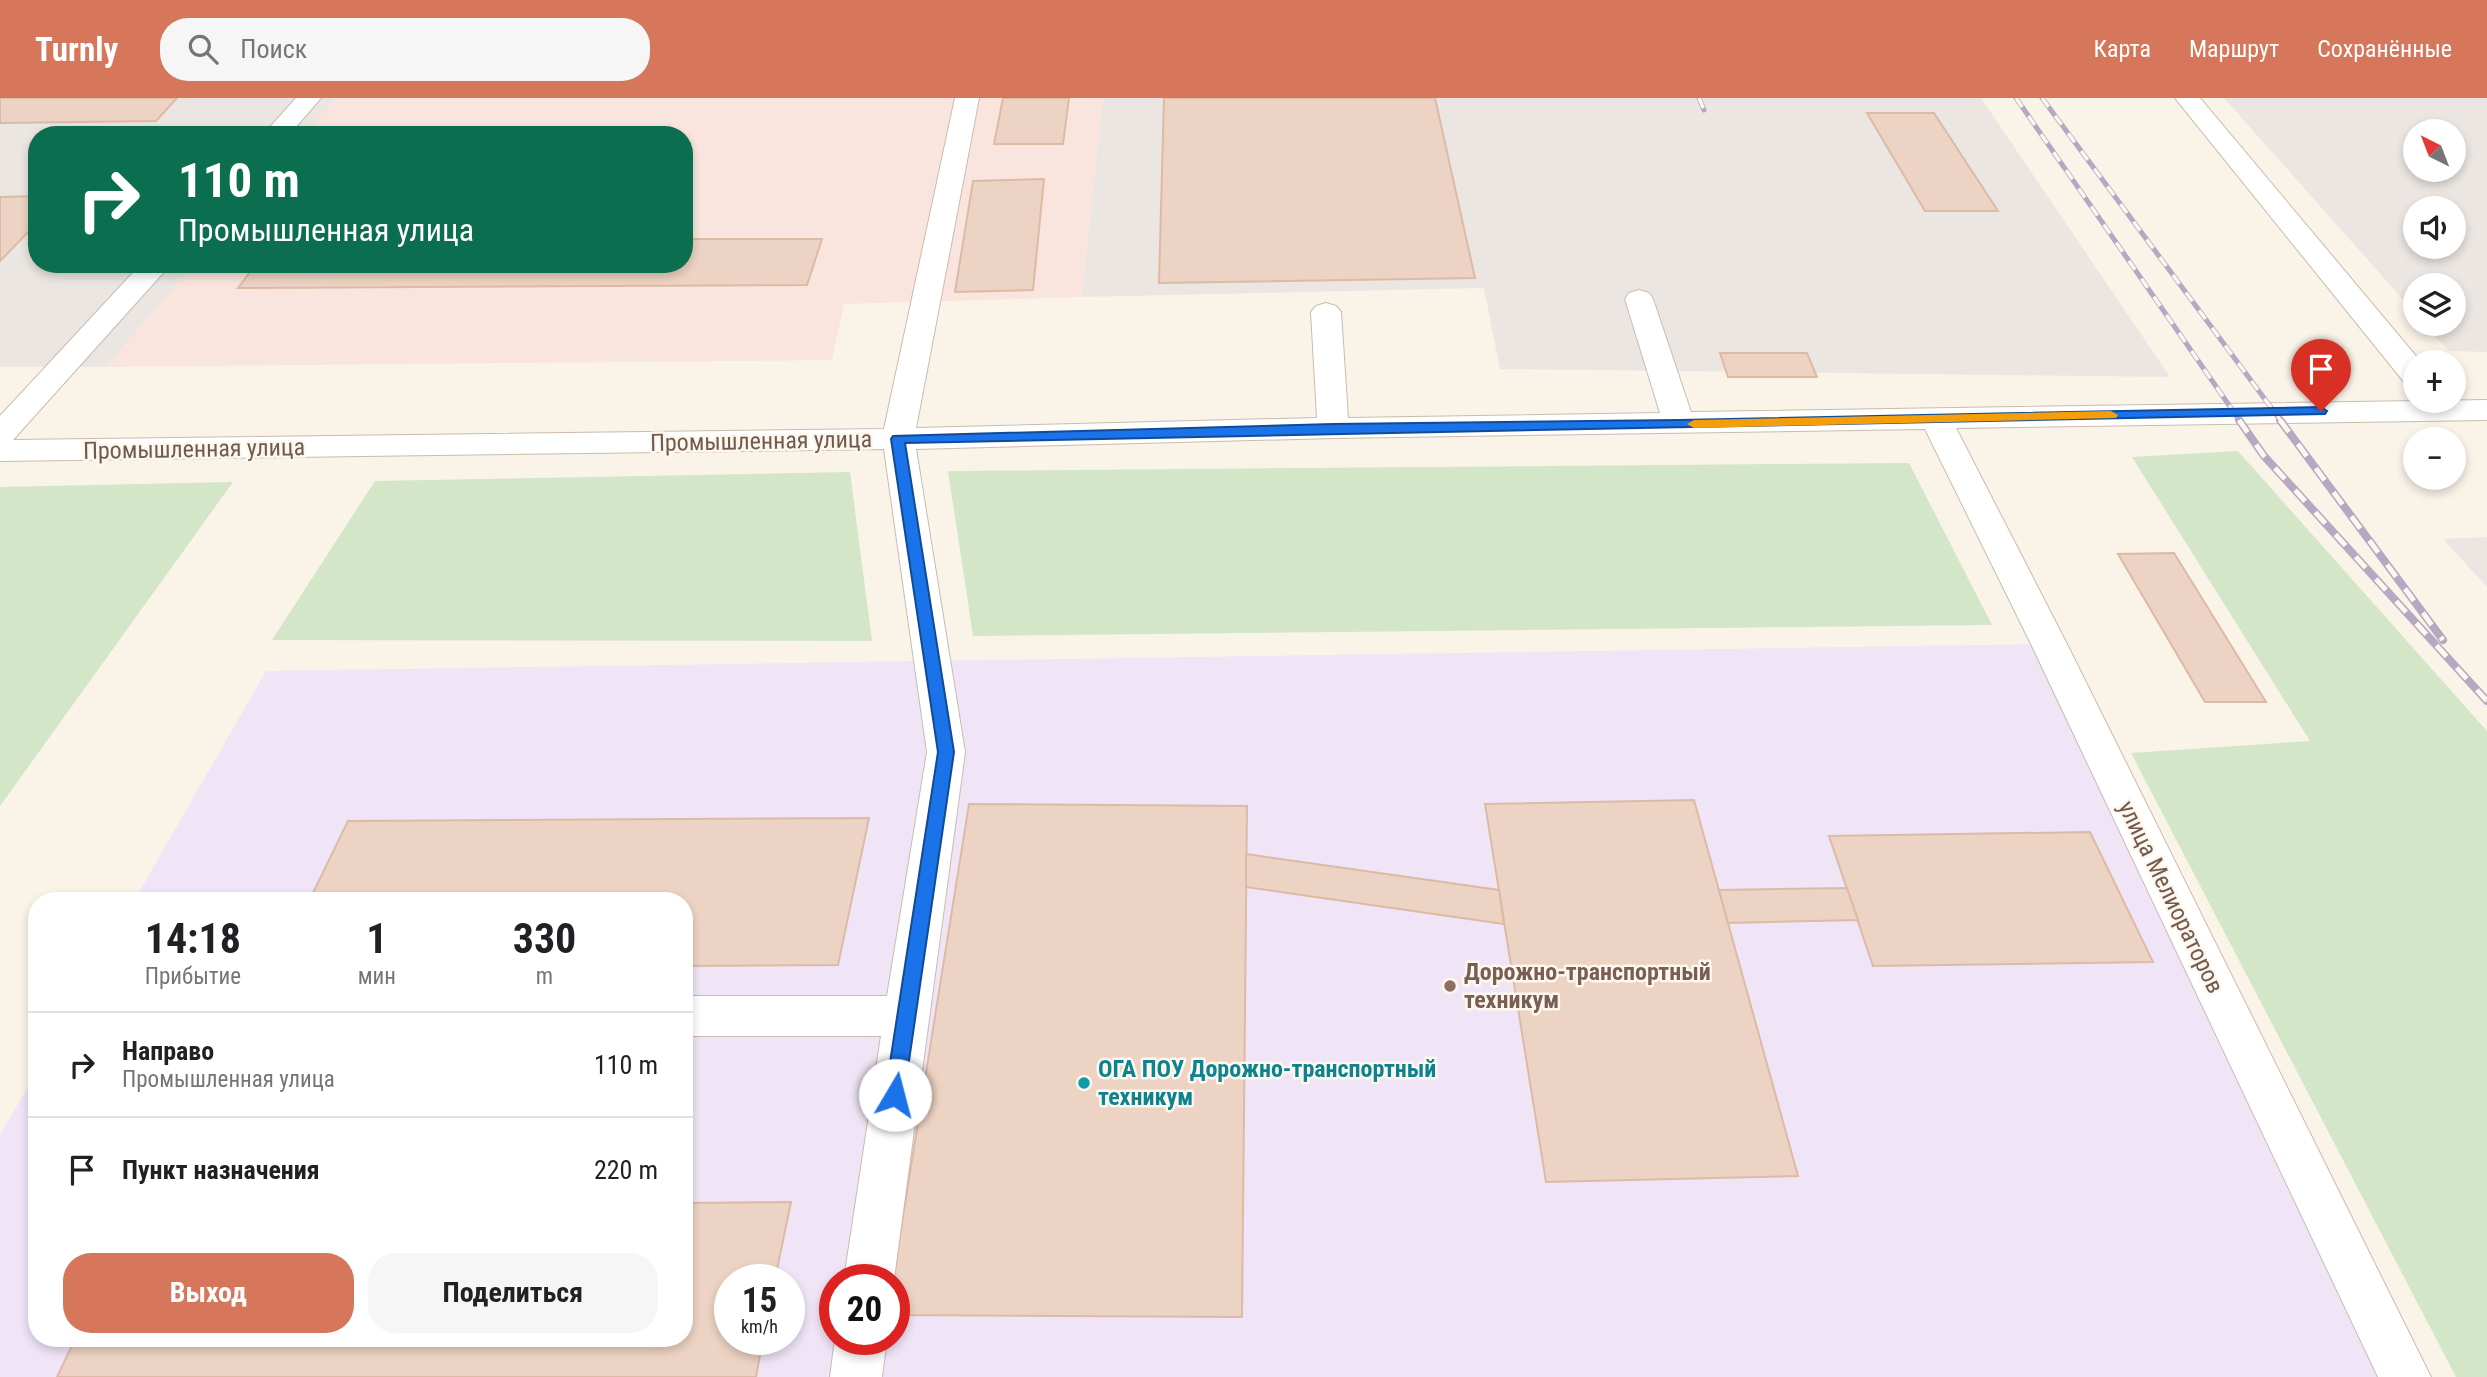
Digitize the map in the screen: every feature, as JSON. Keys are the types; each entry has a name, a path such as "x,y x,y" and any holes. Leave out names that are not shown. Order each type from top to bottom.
{"street":[{"path":"283,126 309,98"},
{"path":"871,1264 946,752 898,439 967,98"},
{"path":"2187,98 2403,361"},
{"path":"0,435 149,273"},
{"path":"1639,299 1679,424"},
{"path":"1326,312 1333,428"},
{"name":"Промышленная улица","path":"0,452 898,439 1333,428 1679,424 2403,406"},
{"name":"Промышленная улица","path":"2466,408 2487,410"},
{"name":"улица Мелиораторов","path":"1935,418 2055,657 2405,1377"},
{"path":"693,1016 906,1016"},
{"path":"856,1377 859,1355"}],"shaded area":[{"path":"0,98 336,98 313,126 28,126 28,273 186,273 106,367 0,367"},
{"path":"336,98 1103,98 1082,297 844,304 832,360 106,367 186,273 693,273 693,126 313,126"},
{"path":"1103,98 1981,98 2170,377 1500,369 1484,288 1082,297"},
{"path":"2224,98 2487,98 2487,352 2448,350 2435,336 2466,336 2466,273 2403,273 2403,299"},
{"path":"2487,537 2487,587 2443,539"},
{"name":"Дорожно-транспортный техникум","path":"2049,644 2405,1377 0,1377 0,1135 28,1087 28,1347 693,1347 693,892 139,892 266,671"}],"green space":[{"path":"2238,451 2487,731 2487,1377 2456,1377 2131,753 2310,741 2132,457"},
{"path":"1909,463 1992,625 973,636 948,471"},
{"path":"850,472 872,641 272,640 375,481"},
{"path":"233,482 0,806 0,487"}],"building":[{"path":"0,98 177,98 156,121 0,123"},
{"path":"1003,98 1069,98 1063,144 994,144"},
{"path":"1164,98 1435,98 1475,278 1159,283"},
{"path":"1867,113 1934,113 1998,211 1925,211"},
{"path":"1044,179 1033,290 955,292 973,181"},
{"path":"28,196 28,232 0,261 0,197"},
{"path":"693,239 822,239 807,285 238,288 249,273 693,273"},
{"path":"1720,353 1807,353 1817,377 1728,377"},
{"path":"2174,553 2266,702 2205,702 2118,554"},
{"path":"1694,800 1798,1176 1546,1182 1485,804"},
{"name":"ОГА ПОУ Дорожно-транспортный техникум","path":"969,804 1247,806 1242,1317 910,1315 910,1264 895,1264"},
{"path":"869,818 838,965 693,966 693,892 313,892 348,821"},
{"path":"2090,832 2153,962 1873,966 1829,836"},
{"path":"1246,854 1499,890 1504,924 1246,887"},
{"path":"1847,888 1858,920 1728,923 1719,890"},
{"path":"791,1202 778,1264 714,1264 714,1355 760,1355 756,1377 57,1377 71,1347 693,1347 693,1203"}],"railway":[{"path":"1699,98 1704,110"},
{"path":"2016,98 2240,421"},
{"path":"2042,98 2281,421"},
{"path":"2239,420 2264,456 2487,701"},
{"path":"2280,420 2443,640"}],"slow traffic":[{"path":"1694,424 2111,415"}],"place":[{"name":"Дорожно-транспортный техникум","path":"1450,986"},
{"name":"ОГА ПОУ Дорожно-транспортный техникум","path":"1084,1083"}],"route":[{"path":"895,1095 946,752 898,439 1333,428 2321,411"}]}
